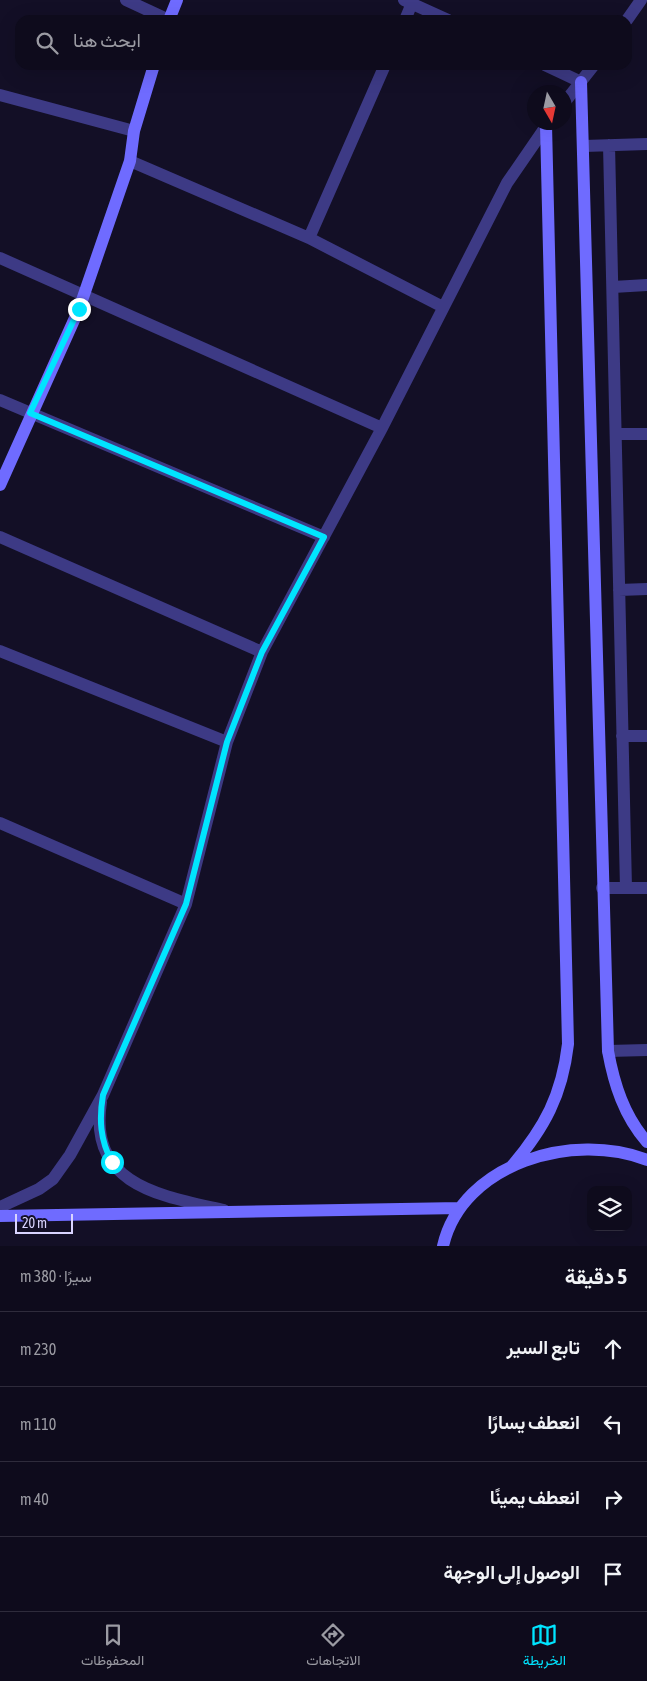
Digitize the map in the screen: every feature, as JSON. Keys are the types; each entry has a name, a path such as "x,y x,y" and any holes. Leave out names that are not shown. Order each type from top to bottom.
{"street":[{"path":"126,0 158,15"},
{"path":"171,15 177,0"},
{"path":"406,15 408,2 437,15"},
{"path":"632,15 641,6"},
{"path":"0,485 30,413 84,294 130,161 134,131 152,70"},
{"path":"309,238 383,70"},
{"path":"556,70 581,82"},
{"path":"572,93 590,70"},
{"path":"581,82 608,1051 619,1095 629,1116 647,1142"},
{"path":"0,96 134,131"},
{"path":"0,1207 39,1189 53,1179 70,1155 103,1095 186,904 227,742 262,652 382,428 508,183 543,130"},
{"path":"512,1166 541,1129 552,1109 560,1088 568,1044 547,130"},
{"path":"584,146 647,144"},
{"path":"609,145 626,888"},
{"path":"130,161 309,238 443,307"},
{"path":"0,258 382,428"},
{"path":"613,287 647,285"},
{"path":"0,400 324,537"},
{"path":"616,434 647,434"},
{"path":"0,537 262,652"},
{"path":"619,590 647,589"},
{"path":"0,651 227,742"},
{"path":"622,736 647,736"},
{"path":"0,823 186,904"},
{"path":"602,888 647,888"},
{"path":"608,1051 647,1050"},
{"path":"103,1095 100,1116 103,1144 112,1162 126,1178 159,1195 234,1212"},
{"path":"443,1246 447,1230 460,1208 479,1187 512,1166 562,1152 599,1151 637,1156 647,1160"},
{"path":"0,1216 460,1208"}],"route":[{"path":"79,309 30,413 324,537 262,652 227,742 186,904 103,1095 100,1110 101,1134 106,1153 112,1162"}]}
